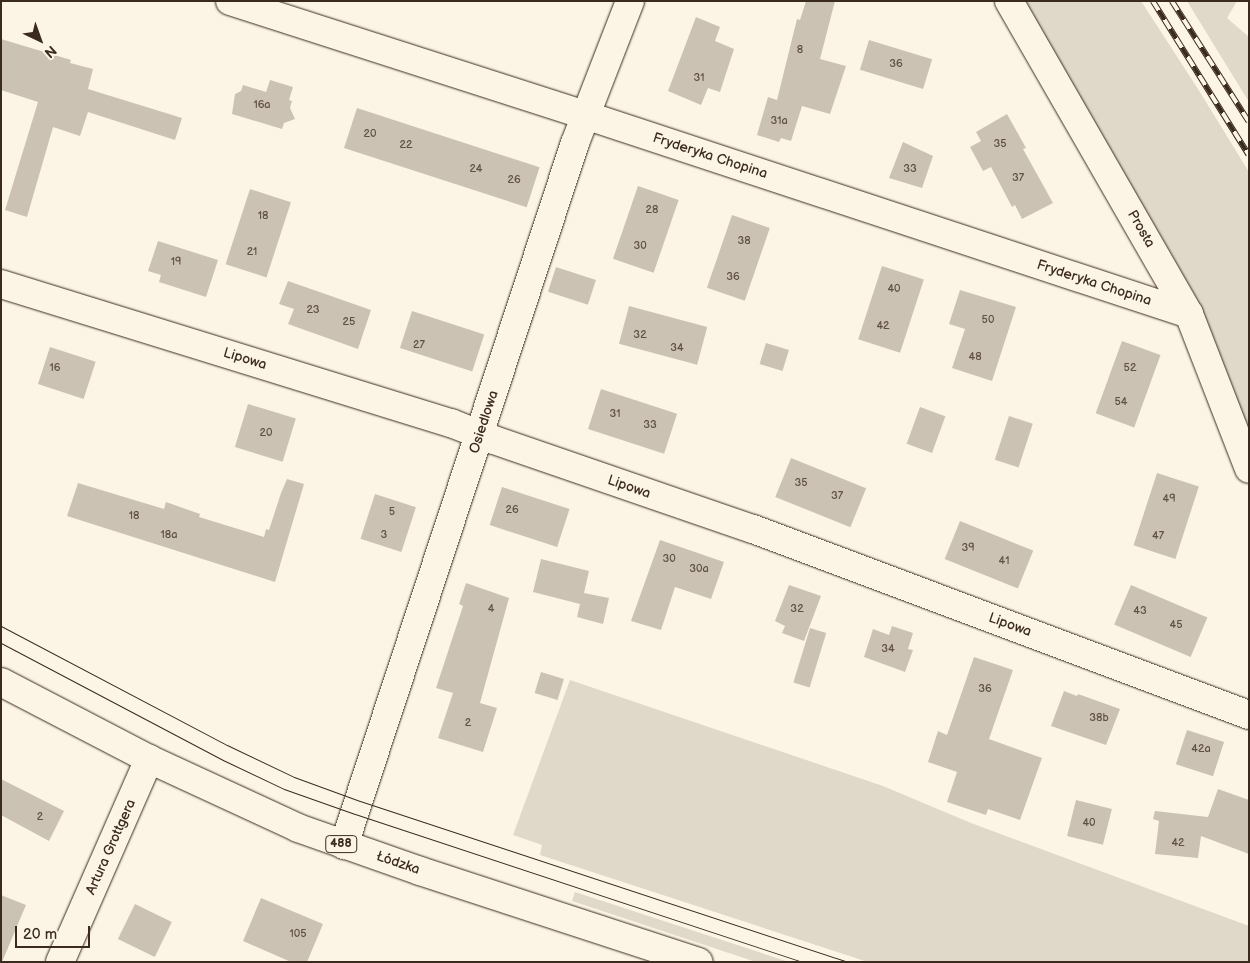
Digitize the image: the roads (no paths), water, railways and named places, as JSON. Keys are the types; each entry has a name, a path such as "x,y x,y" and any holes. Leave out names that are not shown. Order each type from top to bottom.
{"street":[{"name":"Fryderyka Chopina","path":"230,1 585,115 1189,314"},
{"name":"Osiedlowa","path":"344,845 585,115 630,1"},
{"name":"Prosta","path":"1009,1 1189,314 1249,469"},
{"name":"Lipowa","path":"1,284 442,420 480,435 753,529 1249,715"},
{"name":"Łódzka","path":"1,682 228,797 344,845 699,962"},
{"name":"Artura Grottgera","path":"60,962 150,759"}],"tram line":[{"path":"1,626 227,745 294,777 360,801 848,962"},
{"path":"1,643 225,761 284,789 802,962"}],"railway":[{"path":"1153,1 1249,155"},
{"path":"1172,1 1249,122"}]}
